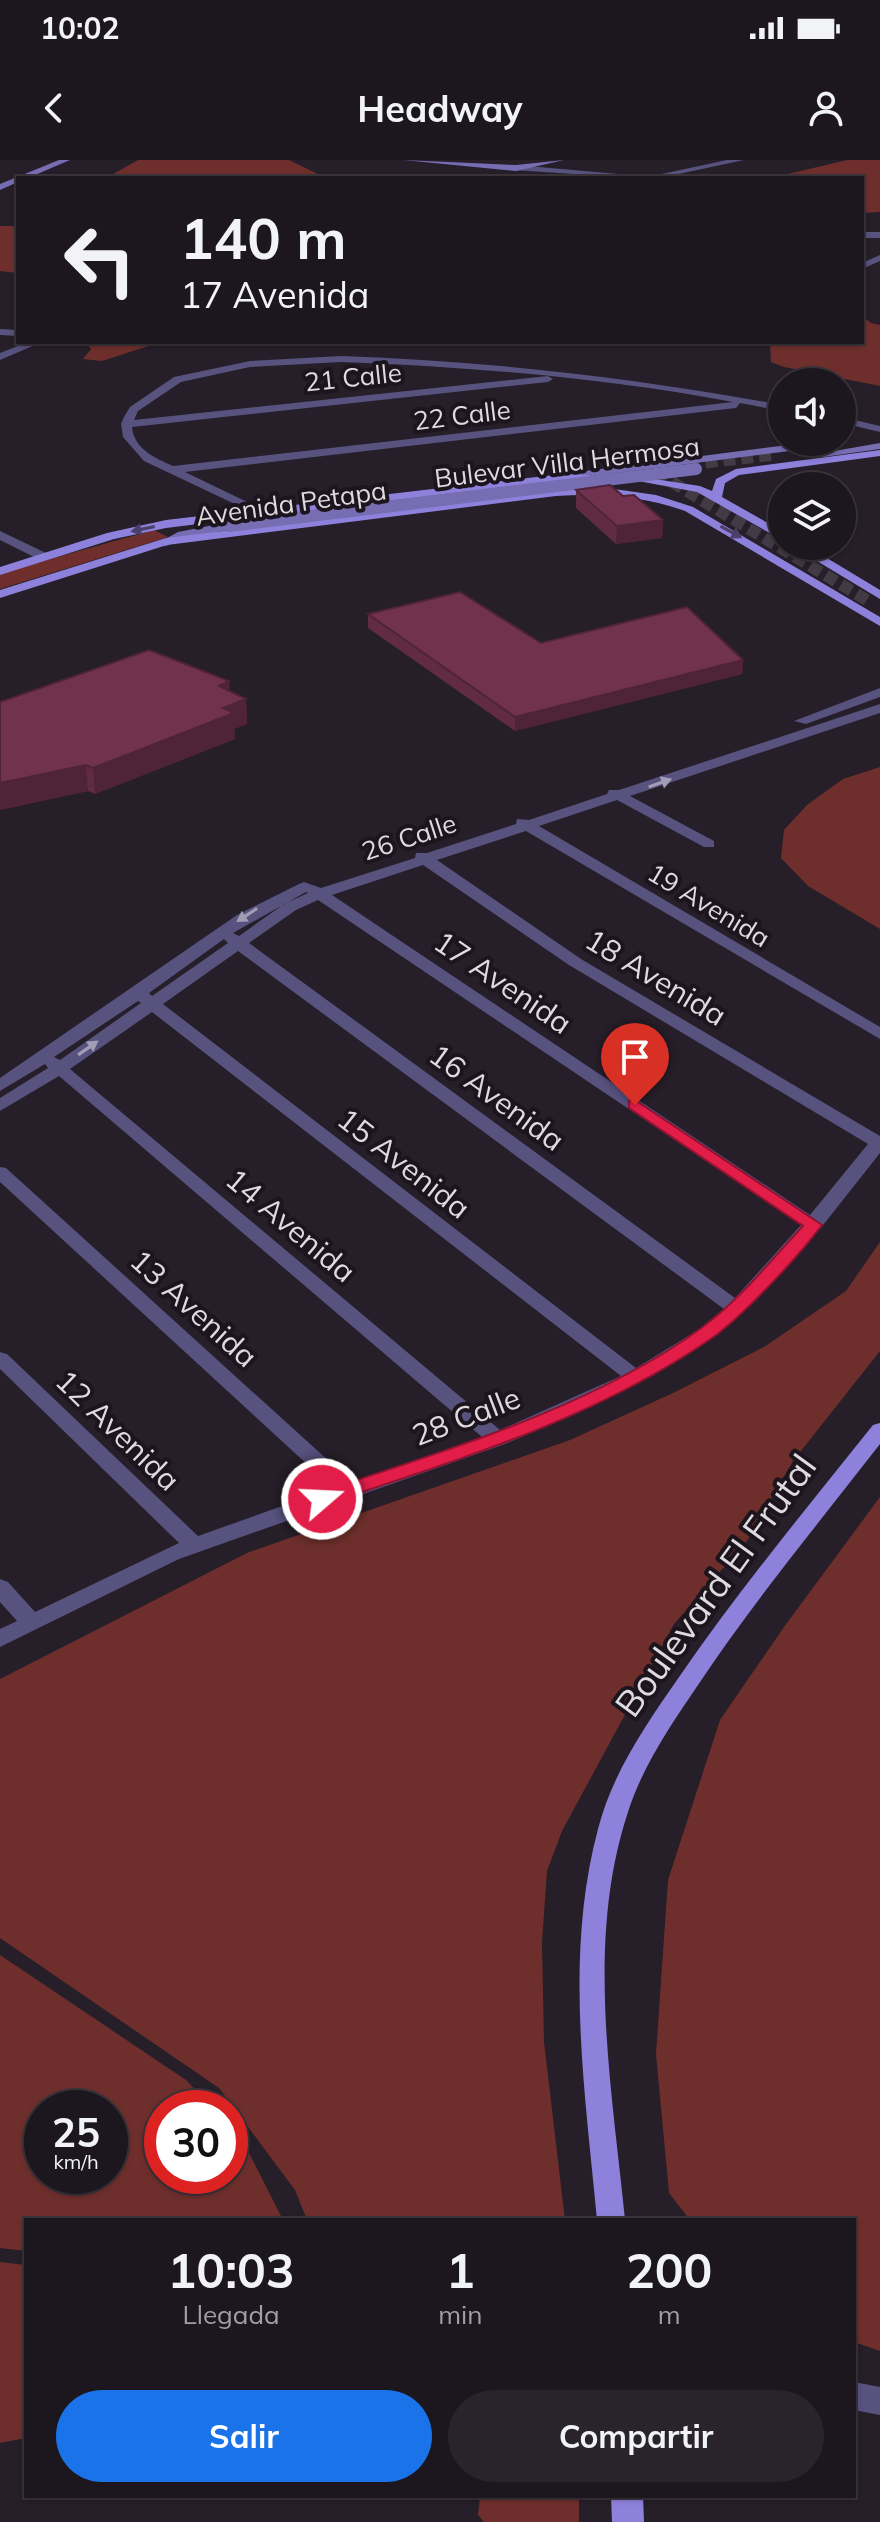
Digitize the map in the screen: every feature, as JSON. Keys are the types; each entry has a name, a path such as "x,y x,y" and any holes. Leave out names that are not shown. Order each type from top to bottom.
{"main road":[{"path":"27,176 66,160"},
{"path":"407,160 516,168 560,160"},
{"path":"856,439 880,434"},
{"name":"Bulevar Villa Hermosa","path":"856,439 880,434"},
{"name":"Bulevar Villa Hermosa","path":"166,542 182,535 229,526 880,446"},
{"name":"Bulevar Villa Hermosa","path":"554,478 768,451"},
{"path":"716,497 720,481 736,472 880,453"},
{"path":"554,478 641,479 690,485 768,528"},
{"name":"Avenida Petapa","path":"0,571 152,526 554,478"},
{"path":"589,478 599,484 594,491 661,499 689,509 880,622"},
{"path":"661,499 659,490 663,487 690,485"},
{"name":"Avenida Petapa","path":"0,594 166,542 556,493 594,491"},
{"path":"817,560 877,603"},
{"name":"Boulevard El Frutal","path":"611,2218 593,1965 601,1873 620,1799 661,1720 730,1620 880,1430"},
{"path":"627,2498 628,2522"}],"street":[{"path":"657,176 740,160"},
{"path":"516,168 607,176"},
{"path":"0,357 32,344"},
{"path":"260,512 148,459 126,436 126,424 134,408 150,394 175,381 263,364 391,360 515,367 585,375 680,387 768,405"},
{"name":"21 Calle","path":"126,424 585,375"},
{"name":"22 Calle","path":"172,470 757,403"},
{"path":"856,425 880,434"},
{"path":"0,535 44,557"},
{"name":"26 Calle","path":"0,1106 52,1063 230,938 290,907 314,890 520,821 880,692"},
{"name":"26 Calle","path":"520,821 621,796 880,708"},
{"path":"605,788 709,844"},
{"name":"19 Avenida","path":"520,821 880,1034"},
{"name":"18 Avenida","path":"419,855 575,962 879,1142"},
{"name":"17 Avenida","path":"314,890 813,1225"},
{"name":"16 Avenida","path":"230,938 736,1308"},
{"name":"15 Avenida","path":"145,998 635,1377"},
{"name":"26 Calle","path":"0,1086 52,1063"},
{"name":"14 Avenida","path":"52,1063 498,1439"},
{"name":"28 Calle","path":"0,1639 194,1545 347,1489 498,1439 635,1377 707,1333 736,1308 813,1225 879,1142"},
{"name":"13 Avenida","path":"0,1172 347,1489"},
{"name":"12 Avenida","path":"0,1358 194,1545"},
{"path":"0,1587 32,1624"},
{"path":"856,2396 880,2401"}],"shaded area":[{"path":"138,160 289,160 322,176 110,176"},
{"path":"847,160 880,160 880,212 864,213 864,176 779,176"},
{"path":"0,226 16,226 16,273 0,271"},
{"path":"864,318 880,325 880,386 856,381 856,368 784,367 771,362 770,344 864,344"},
{"path":"87,344 155,344 102,361 83,359 91,349"},
{"path":"154,530 168,537 0,589 0,573"},
{"path":"880,767 880,929 808,886 781,858 784,830 807,805 843,779"},
{"path":"880,1242 880,1351 793,1461 747,1541 674,1624 562,1831 547,1871 542,1942 544,2042 565,2218 306,2218 295,2190 248,2127 248,2090 220,2090 0,1938 0,1679 247,1553 570,1440 764,1347 846,1291"},
{"path":"880,1497 880,2351 856,2343 856,2218 688,2218 669,2193 656,2054 668,1880 720,1720"},
{"path":"0,1955 186,2080 196,2090 144,2090 144,2194 248,2194 248,2151 282,2218 24,2218 24,2251 0,2248"},
{"path":"0,2262 24,2265 24,2438 0,2443"},
{"path":"480,2498 579,2498 579,2522 484,2522 478,2515"}],"building":[{"path":"610,485 623,496 634,495 663,520 617,526 576,490"},
{"path":"460,592 541,643 687,607 743,660 515,717 368,614"},
{"path":"149,650 229,681 219,686 246,699 223,708 234,713 93,768 86,765 0,783 0,702"}],"tunnel":[{"path":"768,455 675,466 664,470 662,476 870,602"}],"route":[{"path":"322,1499 498,1439 635,1377 707,1333 736,1308 813,1225 635,1105"}]}
